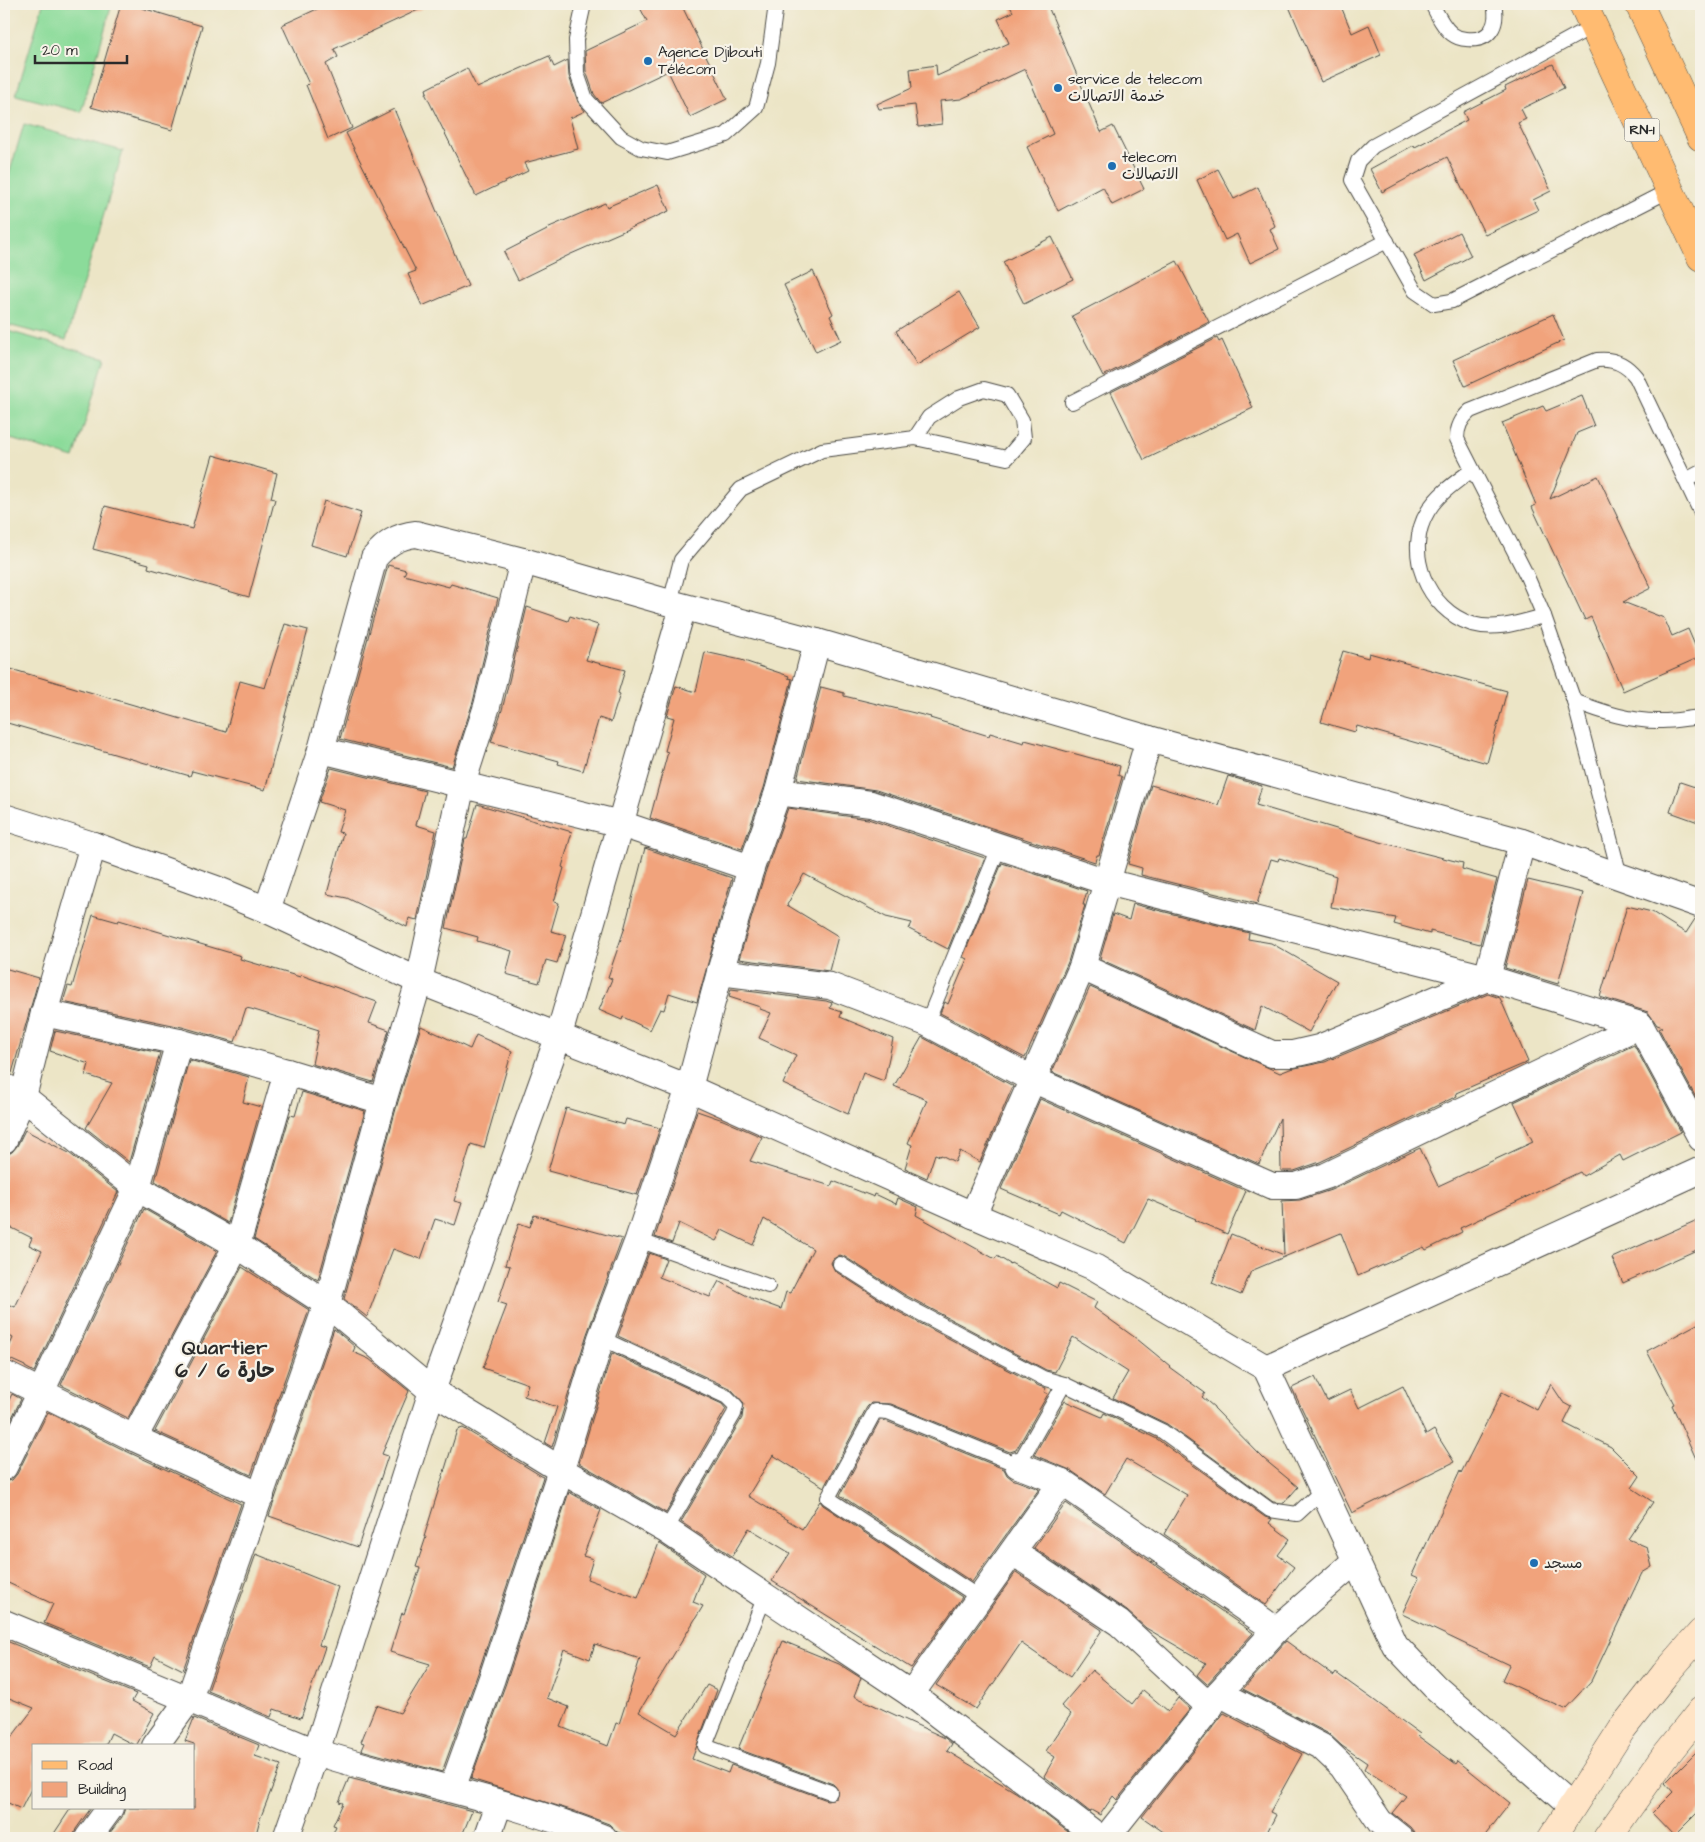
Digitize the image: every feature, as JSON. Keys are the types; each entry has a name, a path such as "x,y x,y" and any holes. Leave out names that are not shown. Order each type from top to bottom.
{"main road":[{"path":"1639,4 1701,137"},
{"name":"RN-1","path":"1588,15 1701,257"},
{"path":"1552,1838 1622,1729 1671,1667 1701,1633"},
{"path":"1607,1838 1664,1756 1701,1711"}],"street":[{"path":"267,910 320,750 374,558 394,539 416,534 523,561 677,605 817,642 1149,739 1522,842 1701,905"},
{"path":"157,1744 189,1699 327,1304 383,1101 419,981 462,784 487,706 523,561"},
{"path":"286,1838 316,1752 432,1391 559,1035 621,824 677,605"},
{"path":"452,1790 492,1678 561,1470 601,1338 638,1240 689,1088 750,868 778,792 817,642"},
{"path":"973,1215 1082,967 1149,739"},
{"path":"320,750 621,824 750,868"},
{"path":"778,792 871,804 1000,845 1107,882 1486,978 1640,1025 1701,1138"},
{"path":"4,817 93,845 216,889 267,910 419,981 689,1088 1096,1268 1266,1368 1395,1645 1434,1686 1572,1806"},
{"path":"1486,978 1522,842"},
{"path":"4,1140 13,1091 44,1013 93,845"},
{"path":"1082,967 1272,1054 1293,1054 1319,1048 1486,978"},
{"path":"720,972 830,986 928,1023 1032,1079 1272,1186 1296,1186 1326,1176 1640,1025"},
{"path":"44,1013 179,1042 383,1101"},
{"path":"4,1467 137,1188 179,1042"},
{"path":"134,1438 237,1245 286,1072"},
{"path":"13,1091 137,1188 237,1245 327,1304 432,1391 561,1470 666,1530 911,1694 1100,1838"},
{"path":"1266,1368 1701,1170"},
{"path":"4,1374 134,1438 261,1496"},
{"path":"1018,1465 1062,1482 1276,1630"},
{"path":"911,1694 1062,1482"},
{"path":"1013,1552 1119,1623 1215,1700 1322,1747 1342,1766 1374,1830 1400,1838"},
{"path":"1106,1838 1215,1700 1276,1630 1355,1561"},
{"path":"4,1623 316,1752 530,1812 604,1838"},
{"path":"487,1838 500,1804"},
{"path":"88,1838 109,1810"}],"lane":[{"path":"584,4 576,40 577,73 586,100 621,137 641,148 667,152 726,135 756,108 768,63 776,4"},
{"path":"1432,4 1438,18 1451,34 1461,39 1472,40 1485,37 1493,28 1496,13 1494,4"},
{"path":"1588,15 1373,146 1358,161 1352,180 1415,291 1434,304 1452,300 1670,190"},
{"path":"1072,402 1387,241"},
{"path":"1620,876 1574,702 1544,616 1526,574 1457,439 1461,420 1470,411 1589,363 1606,359 1618,361 1629,368 1636,377 1701,513"},
{"path":"677,605 681,560 741,489 822,450 915,438 1007,458 1024,438 1022,420 1007,395 984,389 959,398 929,417 915,438"},
{"path":"1472,470 1438,497 1427,512 1420,531 1417,550 1420,570 1427,588 1439,603 1454,616 1472,624 1492,627 1511,625 1544,616"},
{"path":"1686,480 1701,472"},
{"path":"1574,702 1602,712 1632,718 1661,721 1701,717"},
{"path":"928,1023 1000,845"},
{"path":"638,1240 768,1286"},
{"path":"840,1264 901,1303 1043,1378 1064,1384 1162,1431 1270,1510 1297,1514 1323,1490"},
{"path":"601,1338 727,1397 736,1406 734,1414 666,1530"},
{"path":"980,1598 828,1498 875,1411 888,1412 1018,1465 1064,1384"},
{"path":"766,1596 705,1746 830,1792"}],"green space":[{"path":"43,4 112,4 81,112 16,95"},
{"path":"24,124 123,151 66,340 4,324 4,191"},
{"path":"4,330 105,358 74,458 4,437"}],"building":[{"path":"121,4 129,4 202,26 172,130 91,107"},
{"path":"328,4 431,4 334,49 338,57 326,64 352,128 328,139 306,85 309,84 282,25"},
{"name":"Agence Djibouti Télécom","path":"638,4 681,4 727,99 690,117 668,71 601,103 594,94 586,71 585,51 647,21"},
{"path":"1009,4 1047,4 1101,132 1113,126 1144,189 1112,205 1103,187 1058,211 1027,147 1053,134 1025,69 961,99 940,101 942,124 918,127 915,105 879,109 877,104 912,88 910,69 936,65 937,76 1009,43 998,19 1013,12"},
{"path":"1288,4 1340,4 1352,33 1369,25 1381,55 1321,82"},
{"path":"549,56 554,67 568,60 569,76 578,102 585,111 570,118 578,149 524,163 528,171 476,196 425,93 427,92 426,89 467,68 477,88"},
{"path":"1553,64 1564,88 1521,109 1526,119 1518,123 1551,191 1533,200 1538,210 1485,235 1447,157 1382,192 1370,169 1414,145 1415,147 1467,120 1463,112 1506,90 1505,87"},
{"path":"394,109 468,286 422,306 408,274 416,271 346,133"},
{"path":"1218,169 1234,199 1258,187 1275,226 1270,229 1279,249 1250,263 1237,234 1225,240 1197,180"},
{"path":"658,185 669,211 571,254 518,280 504,252 547,230 547,228 605,203 607,207"},
{"path":"1459,232 1471,256 1426,280 1414,255"},
{"path":"1052,237 1073,279 1024,304 1003,262"},
{"path":"1177,261 1209,322 1103,376 1072,316"},
{"path":"813,271 833,314 830,316 841,340 816,352 784,285"},
{"path":"959,292 980,327 917,365 896,331"},
{"path":"1553,314 1564,340 1465,386 1453,360"},
{"path":"1217,338 1219,342 1222,340 1253,408 1144,460 1111,392"},
{"path":"1582,396 1594,426 1577,433 1550,499 1598,476 1651,588 1623,602 1664,618 1672,636 1688,629 1700,657 1623,691 1591,617 1585,620 1532,507 1536,505 1502,423 1543,406 1546,411"},
{"path":"213,455 277,473 271,498 275,499 249,597 148,568 149,564 93,549 105,506 192,529"},
{"path":"324,501 361,513 347,556 311,545"},
{"path":"388,565 406,570 404,575 449,587 451,584 498,598 473,702 452,767 340,739"},
{"path":"527,607 568,621 570,616 598,625 586,660 625,670 611,722 599,718 583,771 558,764 559,761 491,742 502,710"},
{"path":"285,624 308,630 265,790 192,771 190,776 4,722 4,667 226,732 240,681 265,688"},
{"path":"1343,651 1368,658 1369,653 1507,691 1487,763 1357,726 1355,732 1321,722"},
{"path":"705,652 741,660 789,676 788,678 792,679 764,788 742,849 650,818 668,752 665,751 674,718 667,716 676,686 696,692"},
{"path":"821,687 844,693 844,696 931,717 989,736 990,733 1024,743 1025,740 1120,766 1118,775 1122,777 1099,855 1097,855 1095,862 876,790 797,779"},
{"path":"331,768 425,791 416,825 436,831 417,920 409,918 407,927 347,898 327,894 343,833 338,832 345,810 319,802"},
{"path":"1228,776 1262,786 1256,805 1380,842 1463,863 1462,869 1497,879 1480,944 1430,931 1430,934 1394,924 1396,918 1331,907 1336,876 1279,858 1278,861 1271,859 1257,904 1141,875 1142,868 1128,864 1151,785 1218,805"},
{"path":"1680,782 1701,789 1701,823 1670,812"},
{"path":"477,804 572,832 554,902 559,903 551,931 566,935 557,963 546,960 539,983 506,974 512,951 477,941 478,937 446,928 465,839 467,839"},
{"path":"788,808 868,819 985,858 948,949 909,929 912,923 886,917 804,874 787,905 838,936 829,971 739,959 765,873"},
{"path":"645,848 732,878 697,1002 669,993 664,1010 660,1009 650,1030 623,1017 622,1020 599,1010 612,979 608,977 624,930"},
{"path":"1002,863 1087,891 1083,905 1085,905 1068,962 1025,1058 940,1013 945,1002 948,1004 967,959 963,957"},
{"path":"1528,880 1583,893 1558,984 1505,968"},
{"path":"1133,904 1249,933 1248,939 1271,943 1337,981 1309,1032 1262,1006 1255,1030 1100,959 1113,914 1129,920"},
{"path":"1627,906 1652,912 1686,933 1695,919 1701,920 1701,1107 1659,1029 1663,1027 1657,1025 1648,1012 1600,997"},
{"path":"93,915 118,922 119,920 241,956 240,959 300,977 301,975 377,1002 369,1023 389,1030 373,1082 312,1064 319,1030 251,1009 246,1008 235,1042 182,1027 63,1002 68,986 72,987"},
{"path":"4,968 39,978 12,1073 4,1071"},
{"path":"1090,987 1280,1073 1290,1069 1325,1062 1488,994 1500,998 1528,1062 1456,1093 1457,1096 1320,1162 1294,1171 1281,1171 1280,1118 1259,1164 1052,1072"},
{"path":"731,989 826,1001 832,1003 830,1008 842,1012 840,1017 893,1039 884,1081 863,1073 848,1114 783,1084 796,1055 759,1038 771,1013 760,1009 760,1007 729,997"},
{"path":"421,1026 470,1049 476,1035 512,1051 484,1148 471,1144 454,1201 462,1203 455,1225 435,1219 421,1259 393,1249 367,1317 344,1299 397,1105"},
{"path":"55,1031 160,1053 129,1162 86,1128 112,1083 86,1075 89,1064 50,1051"},
{"path":"922,1037 1013,1086 980,1162 960,1151 955,1162 935,1154 927,1178 905,1168 912,1145 908,1143 927,1100 894,1086"},
{"path":"1634,1045 1681,1132 1623,1161 1620,1155 1583,1176 1580,1172 1460,1228 1462,1232 1426,1250 1424,1247 1358,1276 1341,1233 1251,1271 1241,1295 1212,1283 1231,1234 1284,1255 1282,1201 1300,1200 1331,1190 1420,1148 1438,1186 1533,1142 1514,1102"},
{"path":"189,1060 249,1077 243,1102 261,1107 228,1223 155,1181"},
{"path":"302,1092 365,1111 318,1280 254,1239 290,1115 295,1116"},
{"path":"1040,1099 1246,1191 1227,1234 1148,1199 1126,1243 1061,1210 1059,1214 1001,1189"},
{"path":"566,1108 624,1125 626,1119 660,1128 637,1195 548,1171"},
{"path":"697,1111 762,1137 750,1161 831,1186 833,1181 874,1197 875,1194 896,1204 898,1198 918,1207 916,1215 995,1259 997,1256 1057,1288 1059,1283 1097,1302 1094,1308 1137,1339 1169,1367 1205,1393 1202,1397 1264,1459 1298,1487 1284,1503 1273,1502 1167,1424 1113,1398 1128,1372 1073,1337 1055,1372 1046,1370 905,1295 840,1255 833,1259 831,1263 835,1271 897,1311 1046,1388 1044,1392 1048,1394 1016,1450 1010,1452 891,1404 871,1403 867,1407 824,1487 773,1455 748,1496 802,1529 820,1501 823,1505 962,1597 911,1668 772,1581 790,1553 749,1528 732,1556 681,1522 742,1418 744,1403 731,1389 618,1336 649,1253 666,1259 659,1277 710,1297 719,1281 751,1298 781,1309 786,1292 790,1293 813,1249 764,1219 753,1245 722,1230 716,1241 679,1223 672,1243 655,1237"},
{"path":"25,1130 69,1153 118,1192 34,1372 5,1357 13,1338 4,1333 4,1302 15,1307 42,1251 29,1245 32,1238 4,1224 4,1158 17,1146"},
{"path":"144,1209 217,1251 128,1418 61,1385"},
{"path":"534,1215 622,1239 587,1334 552,1447 545,1443 557,1407 524,1396 528,1384 483,1368 507,1305 498,1302 510,1266 505,1265 519,1223 530,1227"},
{"path":"1695,1221 1701,1236 1701,1248 1623,1283 1612,1258"},
{"path":"242,1267 309,1310 251,1475 155,1431"},
{"path":"1701,1322 1701,1470 1672,1405 1674,1404 1647,1351"},
{"path":"334,1329 355,1347 353,1352 369,1359 409,1391 382,1454 388,1456 358,1547 269,1516"},
{"path":"612,1353 722,1404 726,1409 666,1513 579,1463"},
{"path":"1315,1377 1327,1401 1350,1390 1359,1408 1403,1386 1426,1435 1434,1430 1454,1462 1352,1513 1292,1388"},
{"path":"1551,1384 1563,1402 1572,1407 1564,1423 1611,1447 1640,1476 1632,1488 1653,1502 1628,1539 1647,1547 1652,1567 1642,1573 1591,1681 1565,1709 1502,1680 1509,1665 1402,1614 1419,1578 1412,1575 1460,1471 1461,1473 1502,1392 1537,1410"},
{"path":"12,1394 21,1399 4,1434 4,1410"},
{"path":"1065,1401 1102,1417 1104,1413 1157,1439 1265,1517 1272,1519 1269,1523 1290,1539 1278,1555 1294,1567 1266,1605 1164,1534 1187,1495 1126,1459 1105,1494 1070,1470 1034,1455"},
{"path":"48,1412 128,1452 241,1504 183,1670 155,1656 150,1667 44,1623 53,1604 4,1581 4,1482 12,1480 17,1474"},
{"path":"880,1420 1004,1469 1012,1479 1039,1489 972,1582 840,1495"},
{"path":"463,1428 543,1477 478,1673 442,1772 361,1750 364,1743 361,1742 376,1705 400,1713 430,1664 390,1652 402,1613 404,1614 420,1568 416,1567 426,1537 424,1537 457,1430"},
{"path":"569,1492 601,1510 583,1556 593,1559 587,1579 638,1598 659,1543 704,1574 693,1602 703,1606 639,1712 676,1734 707,1685 717,1690 692,1759 728,1773 731,1765 827,1800 836,1798 838,1790 833,1784 738,1749 783,1641 839,1664 861,1678 854,1696 945,1738 952,1744 947,1751 1017,1793 1076,1838 636,1838 617,1832 609,1824 574,1811 471,1779 506,1683","holes":["595,1644 640,1659 619,1724 616,1723 608,1746 561,1727 569,1707 547,1698 564,1649 590,1659"]},
{"path":"1066,1503 1253,1633 1207,1684 1197,1675 1206,1663 1146,1628 1127,1611 1034,1548"},
{"path":"256,1554 338,1587 319,1645 325,1647 301,1718 274,1709 271,1717 208,1691"},
{"path":"1016,1572 1102,1630 1070,1677 1021,1643 976,1709 936,1685"},
{"path":"4,1640 136,1694 132,1701 154,1713 137,1744 132,1744 111,1733 106,1744 32,1744 32,1787 21,1809 4,1801 4,1747 34,1708 4,1696"},
{"path":"1286,1641 1334,1676 1336,1673 1371,1698 1420,1734 1418,1736 1456,1764 1458,1761 1510,1803 1483,1838 1415,1838 1414,1832 1410,1827 1392,1813 1406,1796 1364,1769 1367,1763 1342,1746 1329,1734 1243,1689"},
{"path":"1092,1670 1132,1704 1143,1690 1168,1711 1178,1698 1190,1709 1117,1800 1113,1796 1100,1815 1091,1810 1090,1812 1044,1776 1055,1757 1046,1751 1071,1714 1061,1706"},
{"path":"1224,1713 1302,1754 1270,1812 1276,1815 1264,1838 1172,1838 1142,1817"},
{"path":"194,1718 259,1745 255,1756 281,1765 260,1819 255,1838 106,1838 122,1817 124,1810 195,1810 195,1744 185,1741"},
{"path":"1701,1747 1701,1809 1674,1836 1652,1813 1673,1792 1665,1783"},
{"path":"349,1778 472,1811 461,1838 331,1838 336,1826 333,1825 343,1803 339,1802"},
{"path":"70,1810 90,1810 76,1829 73,1838 51,1838"}],"place":[{"name":"Agence Djibouti Télécom","path":"648,61"},
{"name":"service de telecom خدمة الاتصالات","path":"1058,88"},
{"name":"telecom الاتصالات","path":"1112,166"},
{"name":"مسجد","path":"1534,1563"}],"district":[{"name":"Quartier 6 / حارة 6","path":"225,1360"}]}
